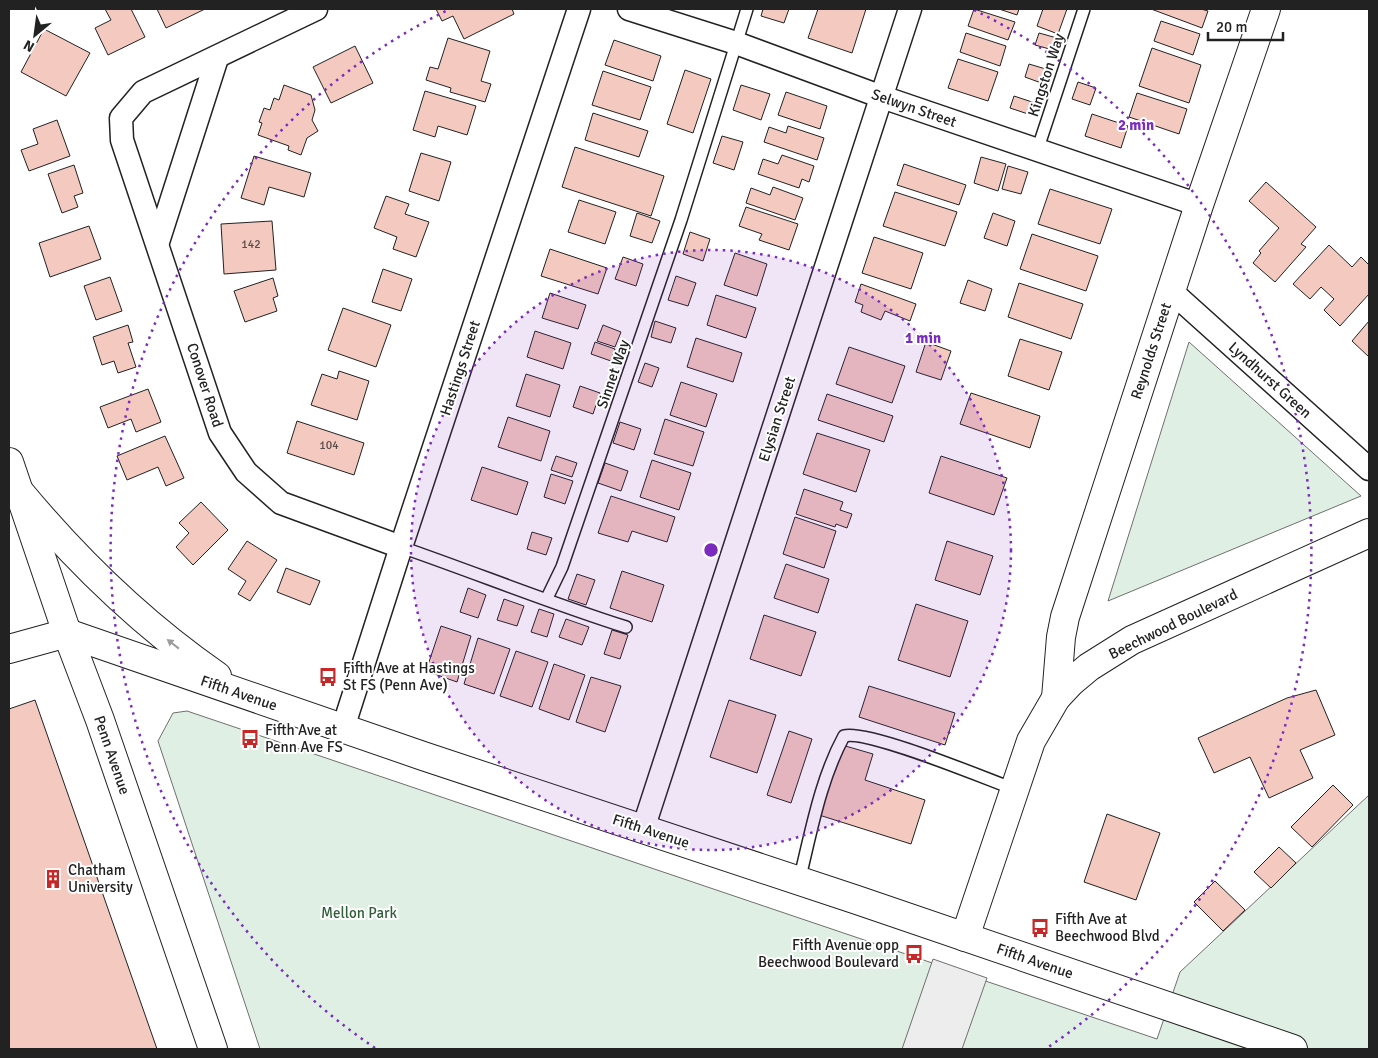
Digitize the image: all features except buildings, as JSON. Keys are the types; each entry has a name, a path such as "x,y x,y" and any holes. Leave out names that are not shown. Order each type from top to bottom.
{"main road":[{"name":"Reynolds Street","path":"1056,698 1061,636 1065,617 1199,205 1266,9"},
{"name":"Penn Avenue","path":"9,462 213,1049"},
{"path":"18,490 78,558 133,610 194,661 241,693"},
{"name":"Beechwood Boulevard","path":"965,937 1031,741 1056,698 1089,667 1132,640 1369,533"},
{"name":"Fifth Avenue","path":"67,633 1293,1049"},
{"path":"9,649 67,633"}],"street":[{"name":"Conover Road","path":"316,9 143,92 121,118 122,140 158,242 220,433 246,472 281,503 401,547"},
{"name":"Hastings Street","path":"344,728 401,547 578,9"},
{"name":"Selwyn Street","path":"629,9 736,44 1037,151 1199,205"},
{"name":"Elysian Street","path":"643,828 910,9"},
{"path":"158,242 217,58"},
{"name":"Lyndhurst Green","path":"1171,291 1369,469"}],"lane":[{"name":"Sinnet Way","path":"546,598 562,567 678,229 747,9"},
{"name":"Kingston Way","path":"1037,151 1084,9"},
{"path":"401,547 546,598 572,610 626,626"},
{"path":"800,881 813,821 835,752 844,736 852,734 898,746 1014,789"}],"green space":[{"path":"1189,342 1361,496 1108,601"},
{"name":"Mellon Park","path":"187,711 1157,1039 1180,972 1369,795 1369,1049 260,1049 158,741 173,713"}],"shaded area":[{"path":"933,959 987,978 962,1049 902,1049"}],"place":[{"name":"Fifth Ave at Hastings St FS (Penn Ave)","path":"328,677"},
{"name":"Fifth Ave at Penn Ave FS","path":"250,739"},
{"name":"Chatham University","path":"53,879"},
{"name":"Fifth Ave at Beechwood Blvd","path":"1040,928"},
{"name":"Fifth Avenue opp Beechwood Boulevard","path":"914,954"}]}
